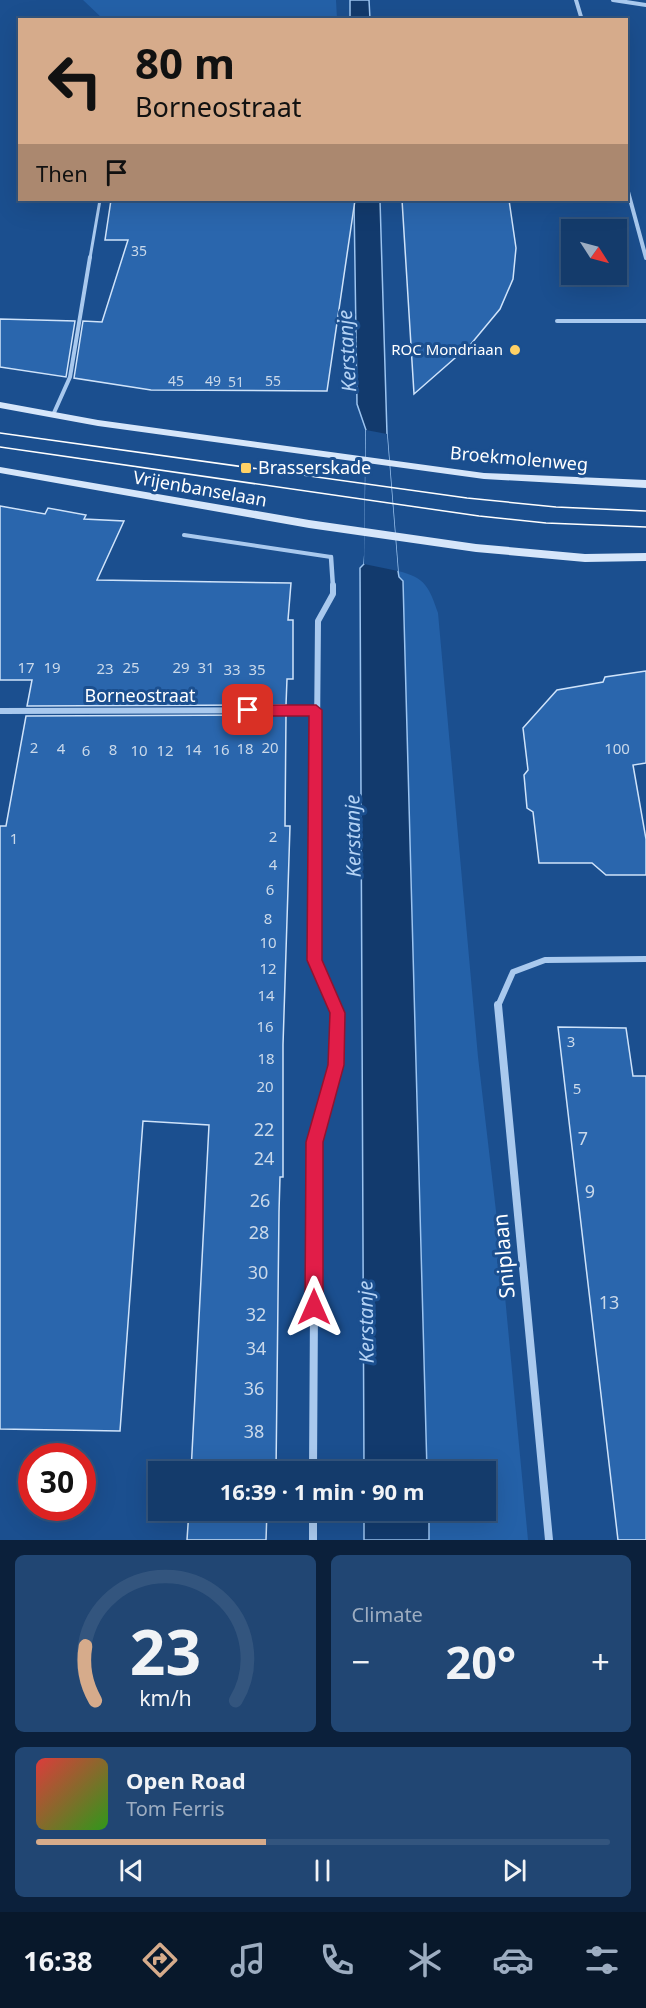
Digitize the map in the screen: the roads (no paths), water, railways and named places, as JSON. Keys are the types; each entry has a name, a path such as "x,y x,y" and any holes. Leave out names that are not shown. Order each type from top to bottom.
{"main road":[{"path":"0,405 53,415"},
{"name":"Broekmolenweg","path":"53,415 484,476 646,484"},
{"name":"Vrijenbanselaan","path":"0,470 309,524 365,530 476,548 574,557 646,557"}],"street":[{"path":"576,0 581,18"},
{"path":"613,0 646,5"},
{"path":"628,192 646,258"},
{"path":"313,1461 315,1142 336,1065 337,1013 315,960 318,621 333,594 332,557"},
{"name":"Borneostraat","path":"0,711 316,710"},
{"name":"Sniplaan","path":"549,1540 498,1004 513,972 545,960 646,959"},
{"path":"313,1521 313,1540"}],"lane":[{"path":"53,415 70,377 100,201"},
{"path":"557,321 646,321"},
{"path":"184,535 332,557"}],"water":[{"path":"350,0 369,0 370,18 350,18"},
{"name":"Kerstanje","path":"354,201 380,201 387,434 398,571 403,581 427,1461 364,1461 360,568 364,564 365,552 366,430 357,404"},
{"path":"364,1521 429,1521 429,1540 364,1540"}],"tram line":[{"path":"0,433 467,498 556,507 646,511"},
{"path":"0,447 479,516 546,523 646,527"}],"place":[{"name":"ROC Mondriaan","path":"515,350"},
{"name":"Brasserskade","path":"246,468"}]}
